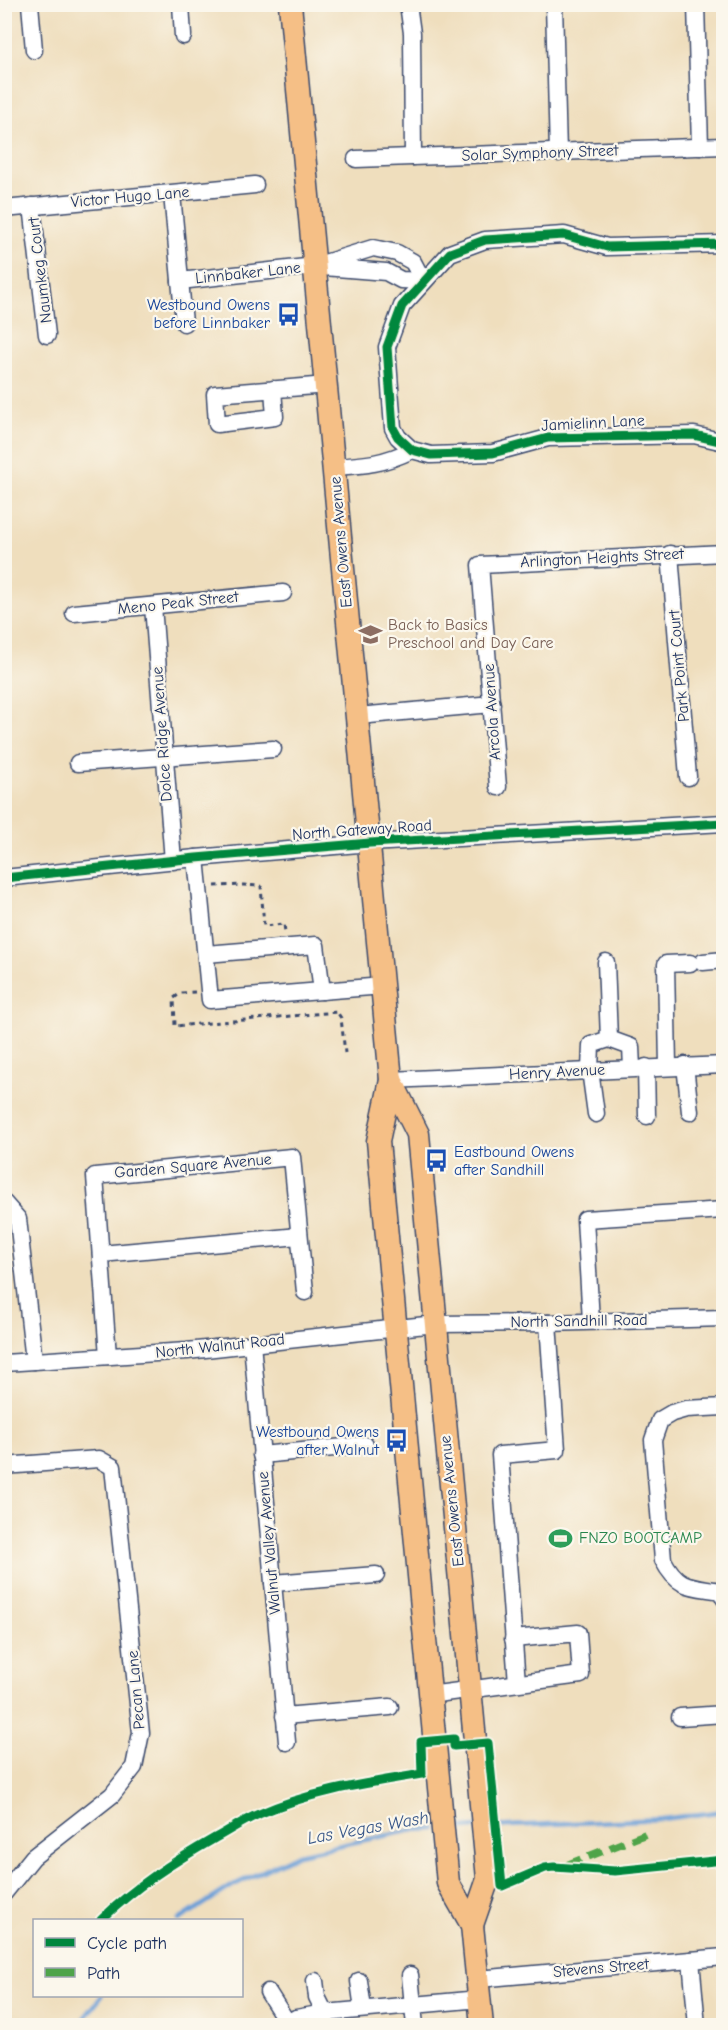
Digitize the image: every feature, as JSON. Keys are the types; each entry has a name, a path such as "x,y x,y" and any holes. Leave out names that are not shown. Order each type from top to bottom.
{"main road":[{"name":"East Owens Avenue","path":"290,4 392,1080 378,1141 435,1761 448,1883 472,1925 482,2025"},
{"name":"East Owens Avenue","path":"392,1080 418,1134 471,1689 488,1879 472,1925"}],"street":[{"path":"30,4 34,50"},
{"path":"181,4 183,36"},
{"path":"408,4 412,33 413,157"},
{"path":"554,4 558,153"},
{"path":"696,4 700,147"},
{"name":"Solar Symphony Street","path":"356,159 723,146"},
{"name":"Victor Hugo Lane","path":"4,209 255,185"},
{"path":"171,194 184,323"},
{"name":"Naumkeg Court","path":"33,206 47,335"},
{"path":"334,467 376,464 412,450 398,437 393,428 387,347 402,306 450,252 485,240 564,235 607,247 723,244"},
{"name":"Linnbaker Lane","path":"180,281 315,266 373,248 397,253"},
{"path":"386,272 397,253 412,262 423,281"},
{"name":"Linnbaker Lane","path":"315,266 386,272 401,280 423,281"},
{"path":"273,389 327,385"},
{"name":"Jamielinn Lane","path":"412,450 431,455 493,453 548,438 570,437 694,435 723,442"},
{"name":"Arlington Heights Street","path":"480,565 723,553"},
{"name":"Park Point Court","path":"670,554 688,777"},
{"name":"Arcola Avenue","path":"480,565 498,787"},
{"name":"Meno Peak Street","path":"74,613 283,593"},
{"name":"Dolce Ridge Avenue","path":"153,606 173,861"},
{"path":"358,716 492,704"},
{"path":"78,764 273,749"},
{"name":"North Gateway Road","path":"4,878 370,843 723,823"},
{"path":"196,858 209,996 383,986"},
{"path":"206,954 316,945 322,991"},
{"path":"690,1112 676,1066 666,964 723,960"},
{"path":"606,962 609,1039"},
{"path":"596,1114 590,1070 591,1045 609,1039 631,1047 639,1068 647,1116"},
{"name":"Henry Avenue","path":"392,1080 723,1065"},
{"name":"Garden Square Avenue","path":"108,1356 94,1176 292,1157 305,1292"},
{"path":"4,1203 18,1219 34,1361"},
{"path":"591,1321 585,1220 723,1210"},
{"path":"100,1254 299,1236"},
{"name":"North Sandhill Road","path":"435,1324 723,1317"},
{"path":"517,1683 500,1455 557,1450 548,1323"},
{"name":"North Walnut Road","path":"4,1363 252,1343 435,1324"},
{"name":"Walnut Valley Avenue","path":"252,1343 287,1742"},
{"path":"723,1407 686,1409 672,1413 660,1420 653,1440 663,1560 670,1572 683,1584 721,1592 723,1598"},
{"path":"261,1455 365,1445"},
{"name":"Pecan Lane","path":"4,1466 99,1459 113,1467 141,1733 134,1767 112,1795 33,1857 4,1893"},
{"path":"273,1583 376,1575"},
{"path":"429,1695 580,1675 578,1633 513,1639"},
{"path":"284,1716 390,1707"},
{"path":"680,1717 723,1714"},
{"name":"Stevens Street","path":"284,2024 296,2018 325,2019 363,2009 413,2005 479,1989 723,1957"},
{"path":"691,1960 697,2025"},
{"path":"410,1975 415,2025"},
{"path":"315,1981 316,1998 325,2019"},
{"path":"359,1981 363,2009"},
{"path":"268,1992 284,2024"}],"path":[{"path":"200,891 207,891 213,886 261,886 264,926 284,924 287,948"},
{"path":"209,996 181,993 174,998 175,1026 337,1012 343,1025 345,1053"}],"waterway":[{"name":"Las Vegas Wash","path":"488,1827 662,1819 724,1811"},
{"name":"Las Vegas Wash","path":"450,1829 477,1827"},
{"name":"Las Vegas Wash","path":"181,1919 232,1886 298,1854 413,1830 435,1829"},
{"name":"Las Vegas Wash","path":"78,2026 101,1997"}],"marked path":[{"path":"567,1865 648,1833"}],"cycle path":[{"path":"724,244 607,247 564,235 485,240 450,253 402,306 387,347 393,428 398,437 412,450 431,455 493,453 548,438 694,435 724,442"},
{"path":"4,878 370,843 724,823"},
{"path":"102,1919 155,1875 253,1816 319,1794 422,1774 421,1742 454,1739 454,1746 488,1743 502,1886 545,1868 615,1871 724,1860"}],"place":[{"name":"Westbound Owens before Linnbaker","path":"288,314"},
{"name":"Back to Basics Preschool and Day Care","path":"370,634"},
{"name":"Eastbound Owens after Sandhill","path":"436,1161"},
{"name":"Westbound Owens after Walnut","path":"397,1441"},
{"name":"FNZO BOOTCAMP","path":"561,1538"}]}
